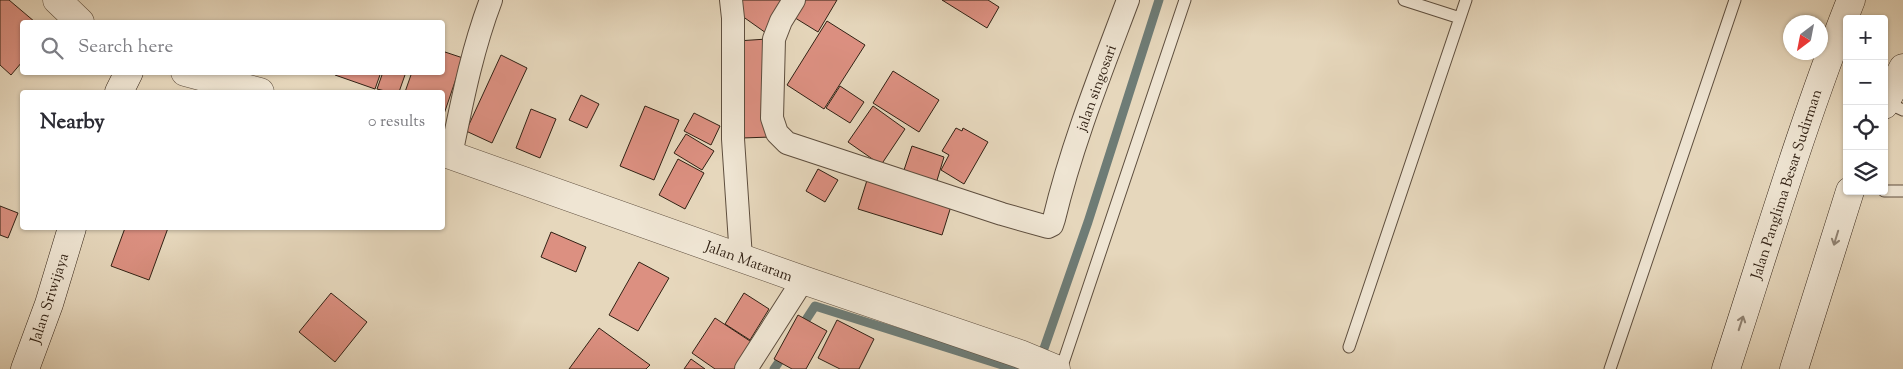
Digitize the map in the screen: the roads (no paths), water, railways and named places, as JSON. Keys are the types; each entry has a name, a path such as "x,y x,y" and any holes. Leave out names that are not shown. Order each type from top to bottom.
{"main road":[{"path":"57,0 78,20"},
{"name":"Jalan Panglima Besar Sudirman","path":"1726,369 1807,119 1829,55 1851,0"},
{"path":"1891,106 1903,68"},
{"path":"120,90 128,75"},
{"path":"196,75 252,90"},
{"name":"Jalan Mataram","path":"447,153 803,280 1049,365"},
{"path":"1794,369 1849,195"},
{"name":"Jalan Sriwijaya","path":"25,369 71,230"}],"street":[{"path":"447,153 480,27 491,0"},
{"path":"731,0 733,18 733,138 741,258"},
{"name":"jalan singosari","path":"794,0 781,22 774,39 772,118 777,133 788,143 1002,214 1048,227 1052,225 1064,177 1089,103 1128,0"},
{"path":"746,369 803,280"}],"lane":[{"path":"1049,365 1185,0"},
{"path":"1404,0 1460,18"},
{"path":"1349,346 1466,0"},
{"path":"1610,369 1736,0"},
{"path":"1888,190 1903,191"}],"waterway":[{"path":"1040,360 1088,222 1159,0"},
{"path":"800,329 815,306 1015,369"},
{"path":"774,369 785,353"}]}
